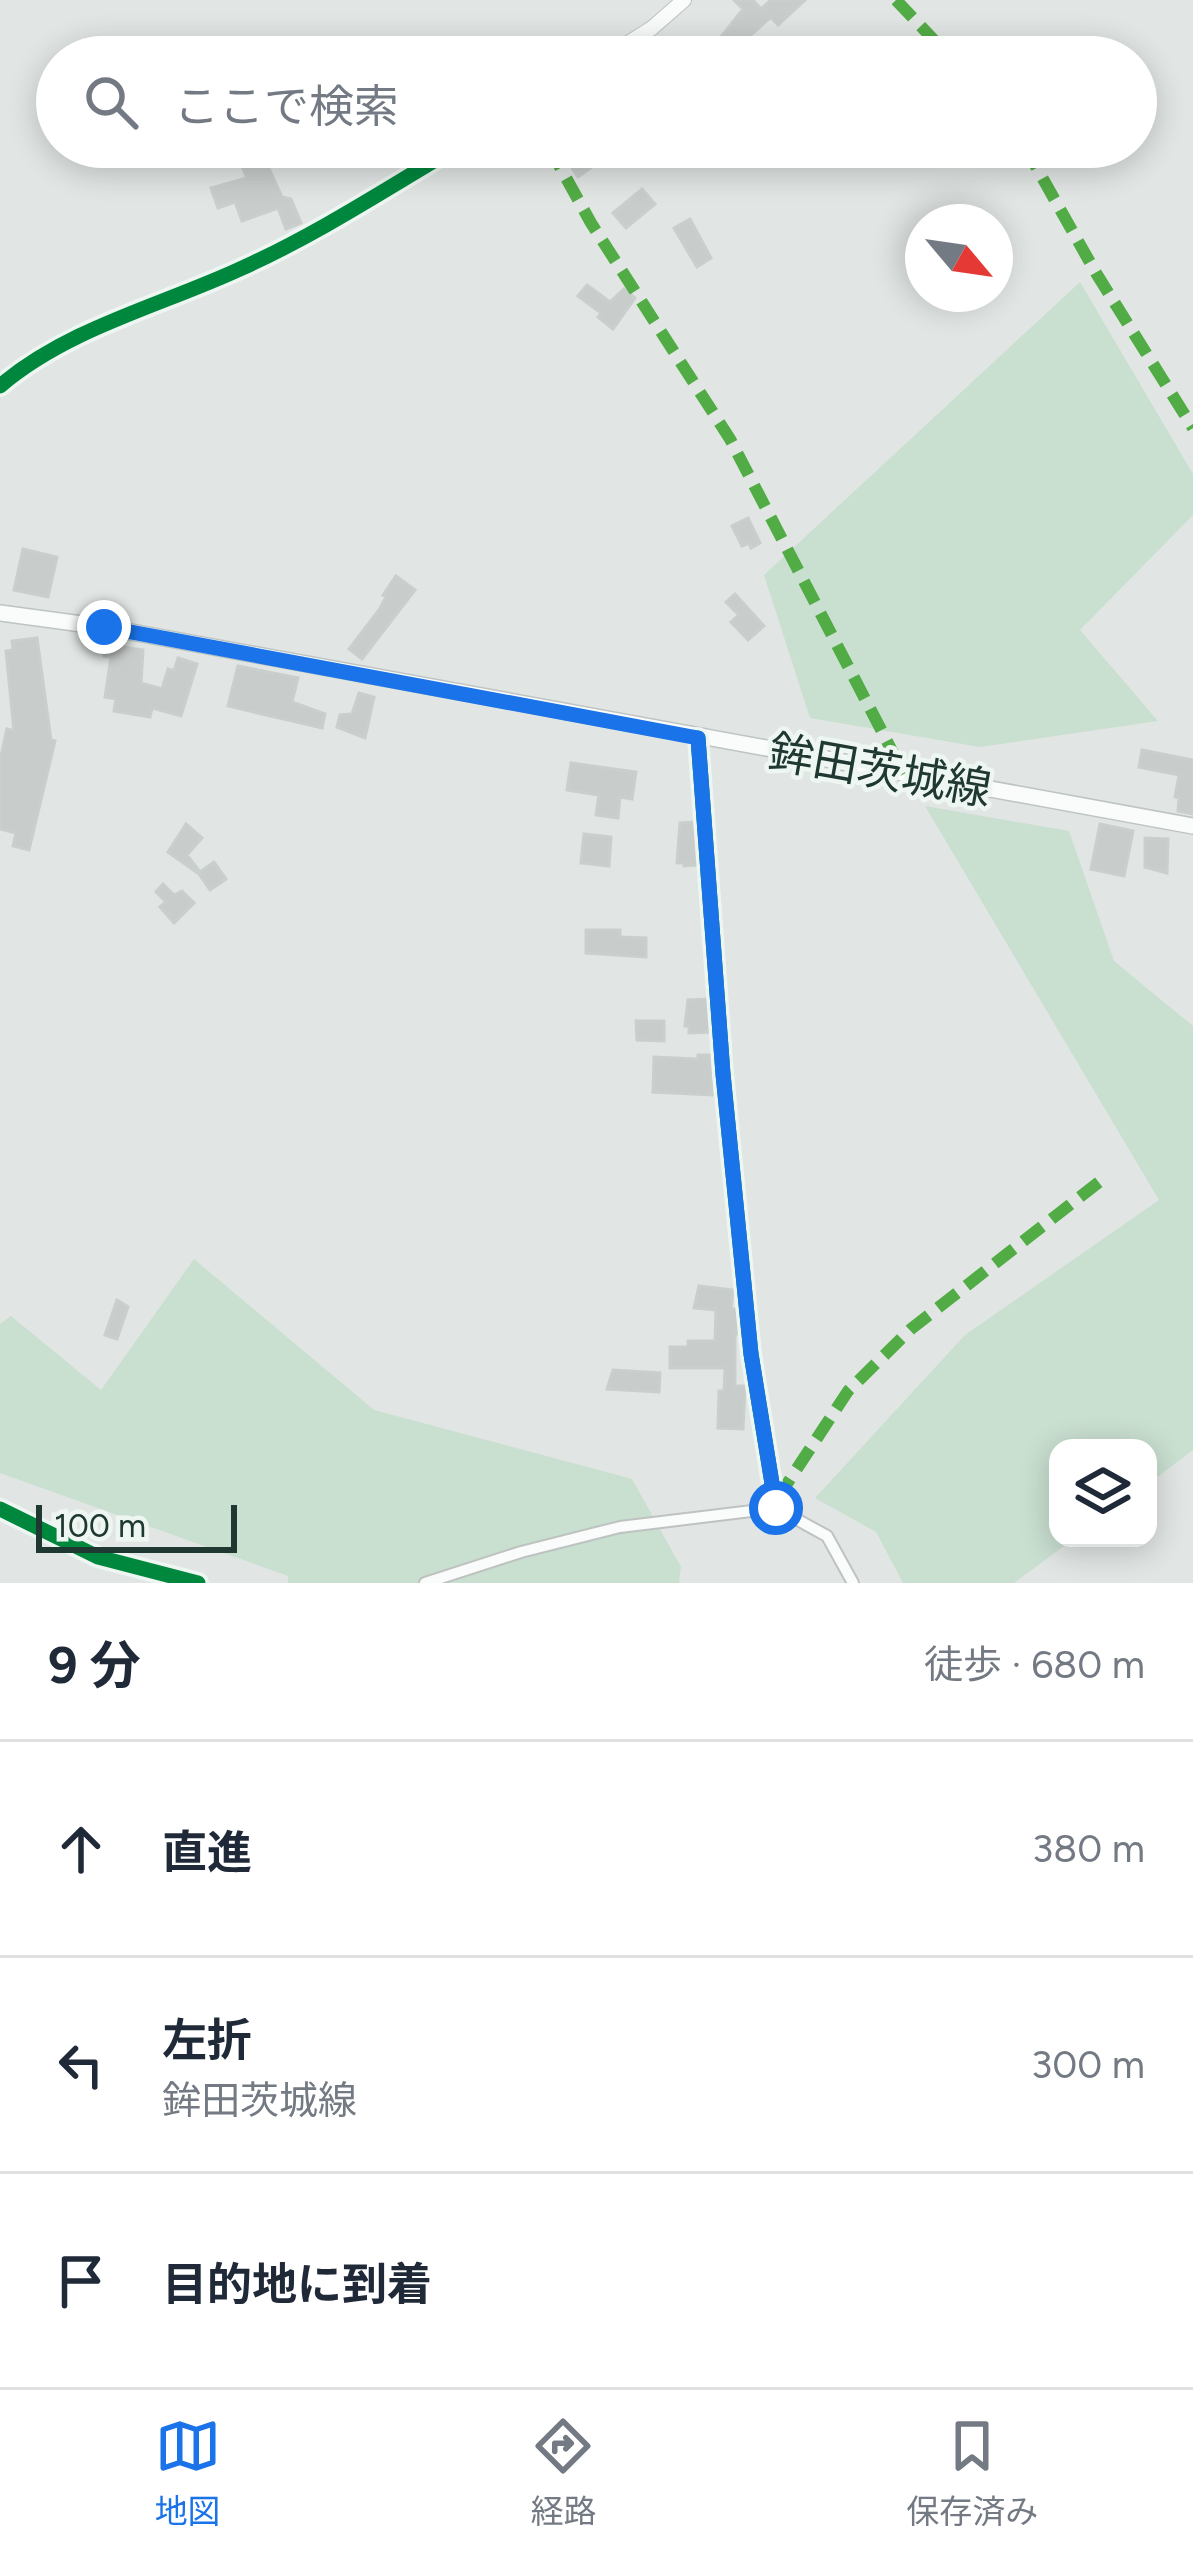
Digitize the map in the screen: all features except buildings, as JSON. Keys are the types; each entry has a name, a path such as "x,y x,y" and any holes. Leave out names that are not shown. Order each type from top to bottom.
{"main road":[{"name":"鉾田茨城線","path":"0,614 104,627 1193,826"}],"street":[{"path":"639,36 684,0"},
{"path":"0,386 89,330 175,298 296,242 421,168"},
{"path":"698,738 746,1307 758,1412 776,1508"},
{"path":"425,1583 620,1527 776,1508 827,1536 853,1583"},
{"path":"0,1510 98,1557 198,1583"}],"green space":[{"path":"1080,282 1193,474 1193,515 1080,630 1158,721 980,747 810,718 764,575"},
{"path":"925,806 1069,831 1114,961 1193,1026 1193,1450 1157,1477 1157,1439 1049,1439 1049,1547 1063,1547 1014,1583 903,1583 876,1532 815,1498 965,1335 1159,1200"},
{"path":"194,1259 374,1410 632,1479 681,1567 679,1583 288,1583 288,1576 0,1473 0,1324 11,1316 101,1390"}],"marked path":[{"path":"896,0 930,36"},
{"path":"561,168 730,439 904,774"},
{"path":"1037,168 1193,428"},
{"path":"777,1499 848,1391 911,1329 1099,1182"}],"cycle path":[{"path":"0,386 55,348 268,256 422,168"},
{"path":"698,738 723,1074 751,1354 776,1508"},
{"path":"0,1509 98,1557 198,1583"}],"route":[{"path":"104,627 698,738 723,1074 751,1354 776,1508"}]}
